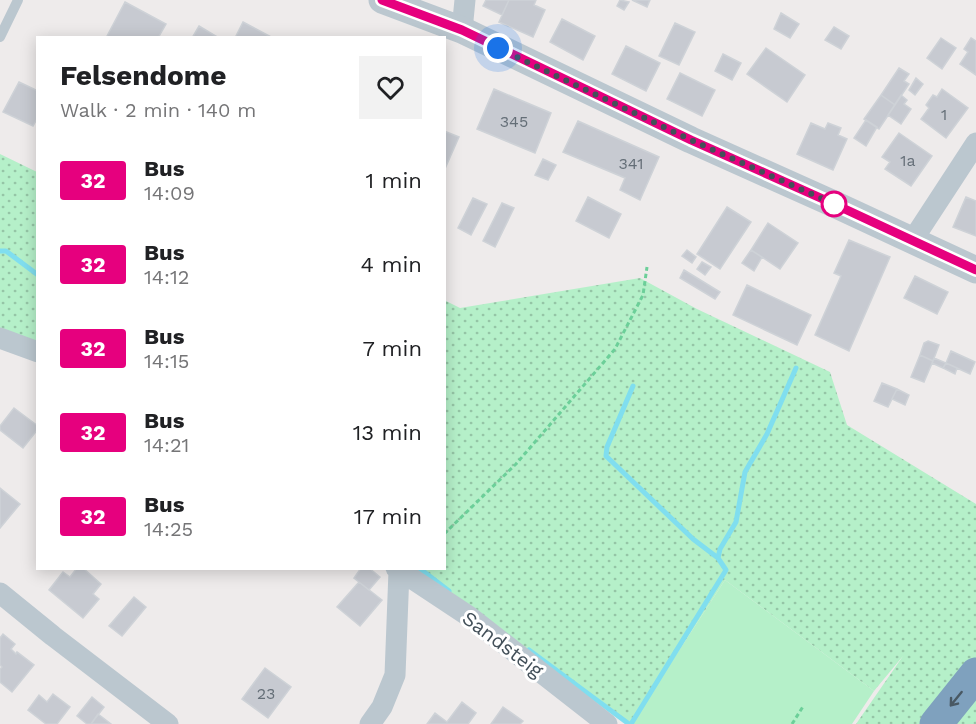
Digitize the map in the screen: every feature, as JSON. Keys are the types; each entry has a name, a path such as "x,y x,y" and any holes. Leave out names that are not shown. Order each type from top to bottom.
{"highway":[{"path":"936,724 976,675"}],"street":[{"path":"382,0 462,30 691,140 976,270"},
{"path":"462,30 465,0"},
{"path":"912,241 976,143"},
{"path":"0,338 36,351"},
{"path":"370,724 382,707 395,675 398,570"},
{"name":"Sandsteig","path":"398,570 470,617 607,724"},
{"path":"0,592 53,636 168,724"}],"lane":[{"path":"0,37 18,0"}],"path":[{"path":"446,532 516,464 615,349 643,295 647,267"},
{"path":"792,724 804,705"}],"green space":[{"path":"0,154 36,172 36,345 0,330"},
{"path":"640,278 697,309 830,372 847,425 976,504 976,724 856,724 903,656 874,691 725,580 631,724 628,724 406,570 446,570 446,301 460,308"},
{"path":"725,580 874,691 852,724 631,724"}],"building":[{"path":"486,0 509,0 502,15 483,6"},
{"path":"509,0 536,0 534,5 545,10 533,37 499,22"},
{"path":"620,0 629,2 624,10 617,6"},
{"path":"632,0 650,0 647,7"},
{"path":"125,2 166,24 159,36 107,36"},
{"path":"781,13 799,24 790,38 774,29"},
{"path":"562,19 595,36 583,60 550,42"},
{"path":"243,22 269,36 236,36"},
{"path":"675,23 695,32 679,65 659,56"},
{"path":"199,26 216,36 193,36"},
{"path":"834,27 849,36 841,49 825,40"},
{"path":"941,38 956,48 942,69 927,58"},
{"path":"971,38 976,41 976,75 960,64 968,52 964,49"},
{"path":"626,46 660,63 646,91 612,74"},
{"path":"766,48 805,75 787,102 747,74"},
{"path":"723,54 741,63 732,80 715,71"},
{"path":"899,68 909,74 904,81 909,84 895,105 881,95"},
{"path":"680,73 715,90 702,116 667,99"},
{"path":"916,78 923,84 915,95 909,90"},
{"path":"19,82 36,90 36,121 33,126 3,112"},
{"path":"494,89 551,113 535,153 477,129"},
{"path":"942,89 968,108 946,138 921,119 929,108 926,105 933,95 937,97"},
{"path":"881,95 895,105 879,129 864,119"},
{"path":"901,95 907,100 904,104 911,109 901,124 888,115"},
{"path":"866,120 877,127 866,146 854,138"},
{"path":"578,121 659,157 640,200 620,190 625,178 563,152"},
{"path":"811,123 825,129 828,123 841,128 838,135 847,139 833,170 797,154"},
{"path":"446,132 459,137 446,166"},
{"path":"899,133 932,156 911,186 885,169 890,162 882,157"},
{"path":"543,159 556,165 548,180 535,175"},
{"path":"588,197 621,214 609,238 576,221"},
{"path":"966,197 976,201 976,236 953,227"},
{"path":"473,198 487,204 471,235 458,228"},
{"path":"502,203 514,208 495,247 483,241"},
{"path":"727,207 751,222 720,269 697,254"},
{"path":"768,223 798,243 780,269 751,250"},
{"path":"849,240 890,257 849,351 815,335 841,276 834,273"},
{"path":"687,250 696,257 692,263 682,256"},
{"path":"751,250 762,257 754,271 742,263"},
{"path":"702,262 711,267 705,275 697,269"},
{"path":"684,270 720,292 715,299 680,278"},
{"path":"915,276 948,292 937,314 904,298"},
{"path":"747,285 811,315 797,345 733,315"},
{"path":"928,341 939,345 933,361 920,355 924,343"},
{"path":"951,351 975,362 970,374 946,363"},
{"path":"920,355 933,361 924,382 911,377"},
{"path":"934,358 946,363 943,368 932,363"},
{"path":"946,363 957,368 955,374 943,368"},
{"path":"882,383 897,389 888,407 874,401"},
{"path":"897,389 909,395 905,405 892,399"},
{"path":"14,408 36,424 36,432 23,448 0,430 0,426"},
{"path":"0,488 20,504 0,528"},
{"path":"75,570 85,570 101,584 93,594 99,599 83,618 49,590 63,572 70,577"},
{"path":"360,570 371,570 380,577 369,590 354,578"},
{"path":"359,582 382,600 360,626 337,607"},
{"path":"134,597 146,607 122,636 109,626"},
{"path":"3,634 15,644 11,649 16,654 17,652 34,665 12,692 0,682 2,667 0,665 0,638"},
{"path":"265,668 291,687 268,718 242,699"},
{"path":"53,694 70,707 57,724 46,724 28,710 39,695 47,702"},
{"path":"92,697 104,707 91,724 87,724 77,716"},
{"path":"462,702 476,713 468,724 427,724 435,713 447,722"},
{"path":"503,707 523,721 520,724 491,724"},
{"path":"98,714 111,724 91,724"}],"waterway":[{"path":"0,251 6,251 36,274"},
{"path":"718,558 720,549 736,522 745,472 767,434 796,368"},
{"path":"631,724 726,570 718,558 693,539 606,456 607,447 633,386"},
{"path":"422,570 449,591"},
{"path":"529,650 629,724"}],"bus line":[{"name":"32","path":"382,0 462,30 571,84 976,270"}],"route":[{"path":"498,48 691,140 834,204"}]}
